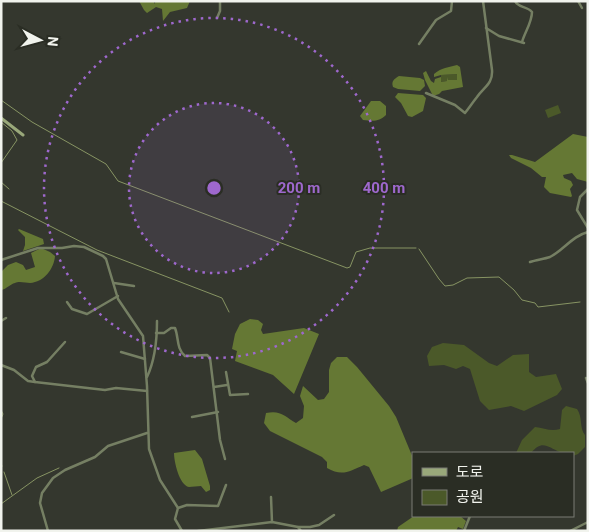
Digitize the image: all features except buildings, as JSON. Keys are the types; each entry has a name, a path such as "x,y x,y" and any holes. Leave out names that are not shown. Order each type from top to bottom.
{"main road":[{"path":"1,118 24,135"}],"street":[{"path":"217,18 220,11 220,1"},
{"path":"419,44 436,20 451,11 452,1"},
{"path":"426,93 465,113 493,77 483,1"},
{"path":"486,28 499,36 523,42 532,12 514,1"},
{"path":"578,1 582,8"},
{"path":"588,189 580,197 577,210 588,228"},
{"path":"530,262 550,257 563,249 575,237 588,232"},
{"path":"1,260 38,248 79,246 103,256 106,260 118,296 143,336 149,449 160,480 178,508 175,519 182,531"},
{"path":"114,283 134,286"},
{"path":"67,302 74,310 88,314 118,296"},
{"path":"1,321 6,318"},
{"path":"146,378 151,368 157,322"},
{"path":"156,333 164,333 170,328 175,328 179,350 182,354 185,356 209,356 218,412 220,440 226,459"},
{"path":"35,382 32,376 36,367 47,362 65,342"},
{"path":"121,352 145,359"},
{"path":"1,365 14,370 28,381 41,384 90,387 105,390 116,388 147,391"},
{"path":"226,372 230,396 248,394"},
{"path":"586,378 588,383"},
{"path":"214,387 227,385"},
{"path":"192,417 218,412"},
{"path":"48,531 40,503 41,496 49,482 65,470 95,457 108,446 148,433"},
{"path":"178,508 187,505 218,506 226,485"},
{"path":"271,497 272,522"},
{"path":"198,531 272,522 298,527 319,525 334,515"},
{"path":"464,531 470,517"},
{"path":"570,531 588,522"},
{"path":"298,527 301,531"}],"green space":[{"path":"139,1 154,1 154,4 156,1 190,1 187,8 170,12 163,21 162,9 156,7 147,13"},
{"path":"457,65 460,67 463,87 442,91 433,96 423,73 426,71 434,83 435,79 441,77 441,82 447,81 447,76 448,80 457,80 457,74 434,77 434,74 442,69"},
{"path":"457,74 457,80 448,80 447,76 447,81 441,82 441,75"},
{"path":"399,76 420,78 424,80 425,86 420,91 393,87 393,80"},
{"path":"398,93 423,95 426,98 423,111 412,117 408,116 401,103 395,97"},
{"path":"371,101 380,101 386,106 386,115 381,119 363,120 360,116"},
{"path":"558,105 561,113 548,118 545,110"},
{"path":"573,134 588,137 588,182 577,179 572,173 563,175 573,185 570,189 571,197 550,193 544,187 546,177 542,177 509,155 535,162"},
{"path":"19,229 43,239 44,244 23,251 25,237"},
{"path":"41,248 55,256 53,266 47,274 35,282 17,282 1,290 1,272 8,265 16,262 23,265 26,270 35,267 31,253"},
{"path":"250,319 258,320 263,324 261,330 263,334 304,328 319,334 294,394 273,375 235,361 237,351 232,349 235,334 240,324"},
{"path":"443,343 464,345 489,363 497,366 513,355 529,354 529,372 536,377 556,374 562,389 557,395 524,411 511,406 489,410 480,401 470,369 463,366 456,369 444,365 429,366 427,356 432,347"},
{"path":"337,357 347,357 389,406 396,417 412,456 412,478 381,492 369,467 364,465 342,473 332,471 327,468 327,462 322,457 270,431 264,423 266,413 271,412 282,414 296,423 303,418 304,406 300,396 303,386 318,400 324,399 329,392 329,370 331,363"},
{"path":"566,406 577,409 580,415 585,435 585,447 578,454 574,456 574,452 560,452 545,445 538,446 532,452 516,452 522,440 535,427 551,430 560,429 562,410"},
{"path":"195,450 202,459 210,486 210,490 206,492 201,486 189,487 185,485 176,467 174,453"},
{"path":"413,517 461,517 466,521 463,529 458,527 456,531 397,531 398,527"}],"waterway":[{"path":"1,100 32,122 106,164 118,181 347,268 350,267 356,252 370,248 416,248"},
{"path":"1,122 12,131 17,140 1,163"},
{"path":"1,182 9,189"},
{"path":"1,201 97,250 222,298 229,312"},
{"path":"419,249 445,286 453,285 467,278 499,277 522,300 535,303 538,307 580,302"},
{"path":"1,410 3,414 1,419"},
{"path":"1,504 37,478 59,468"},
{"path":"4,472 12,495"}]}
